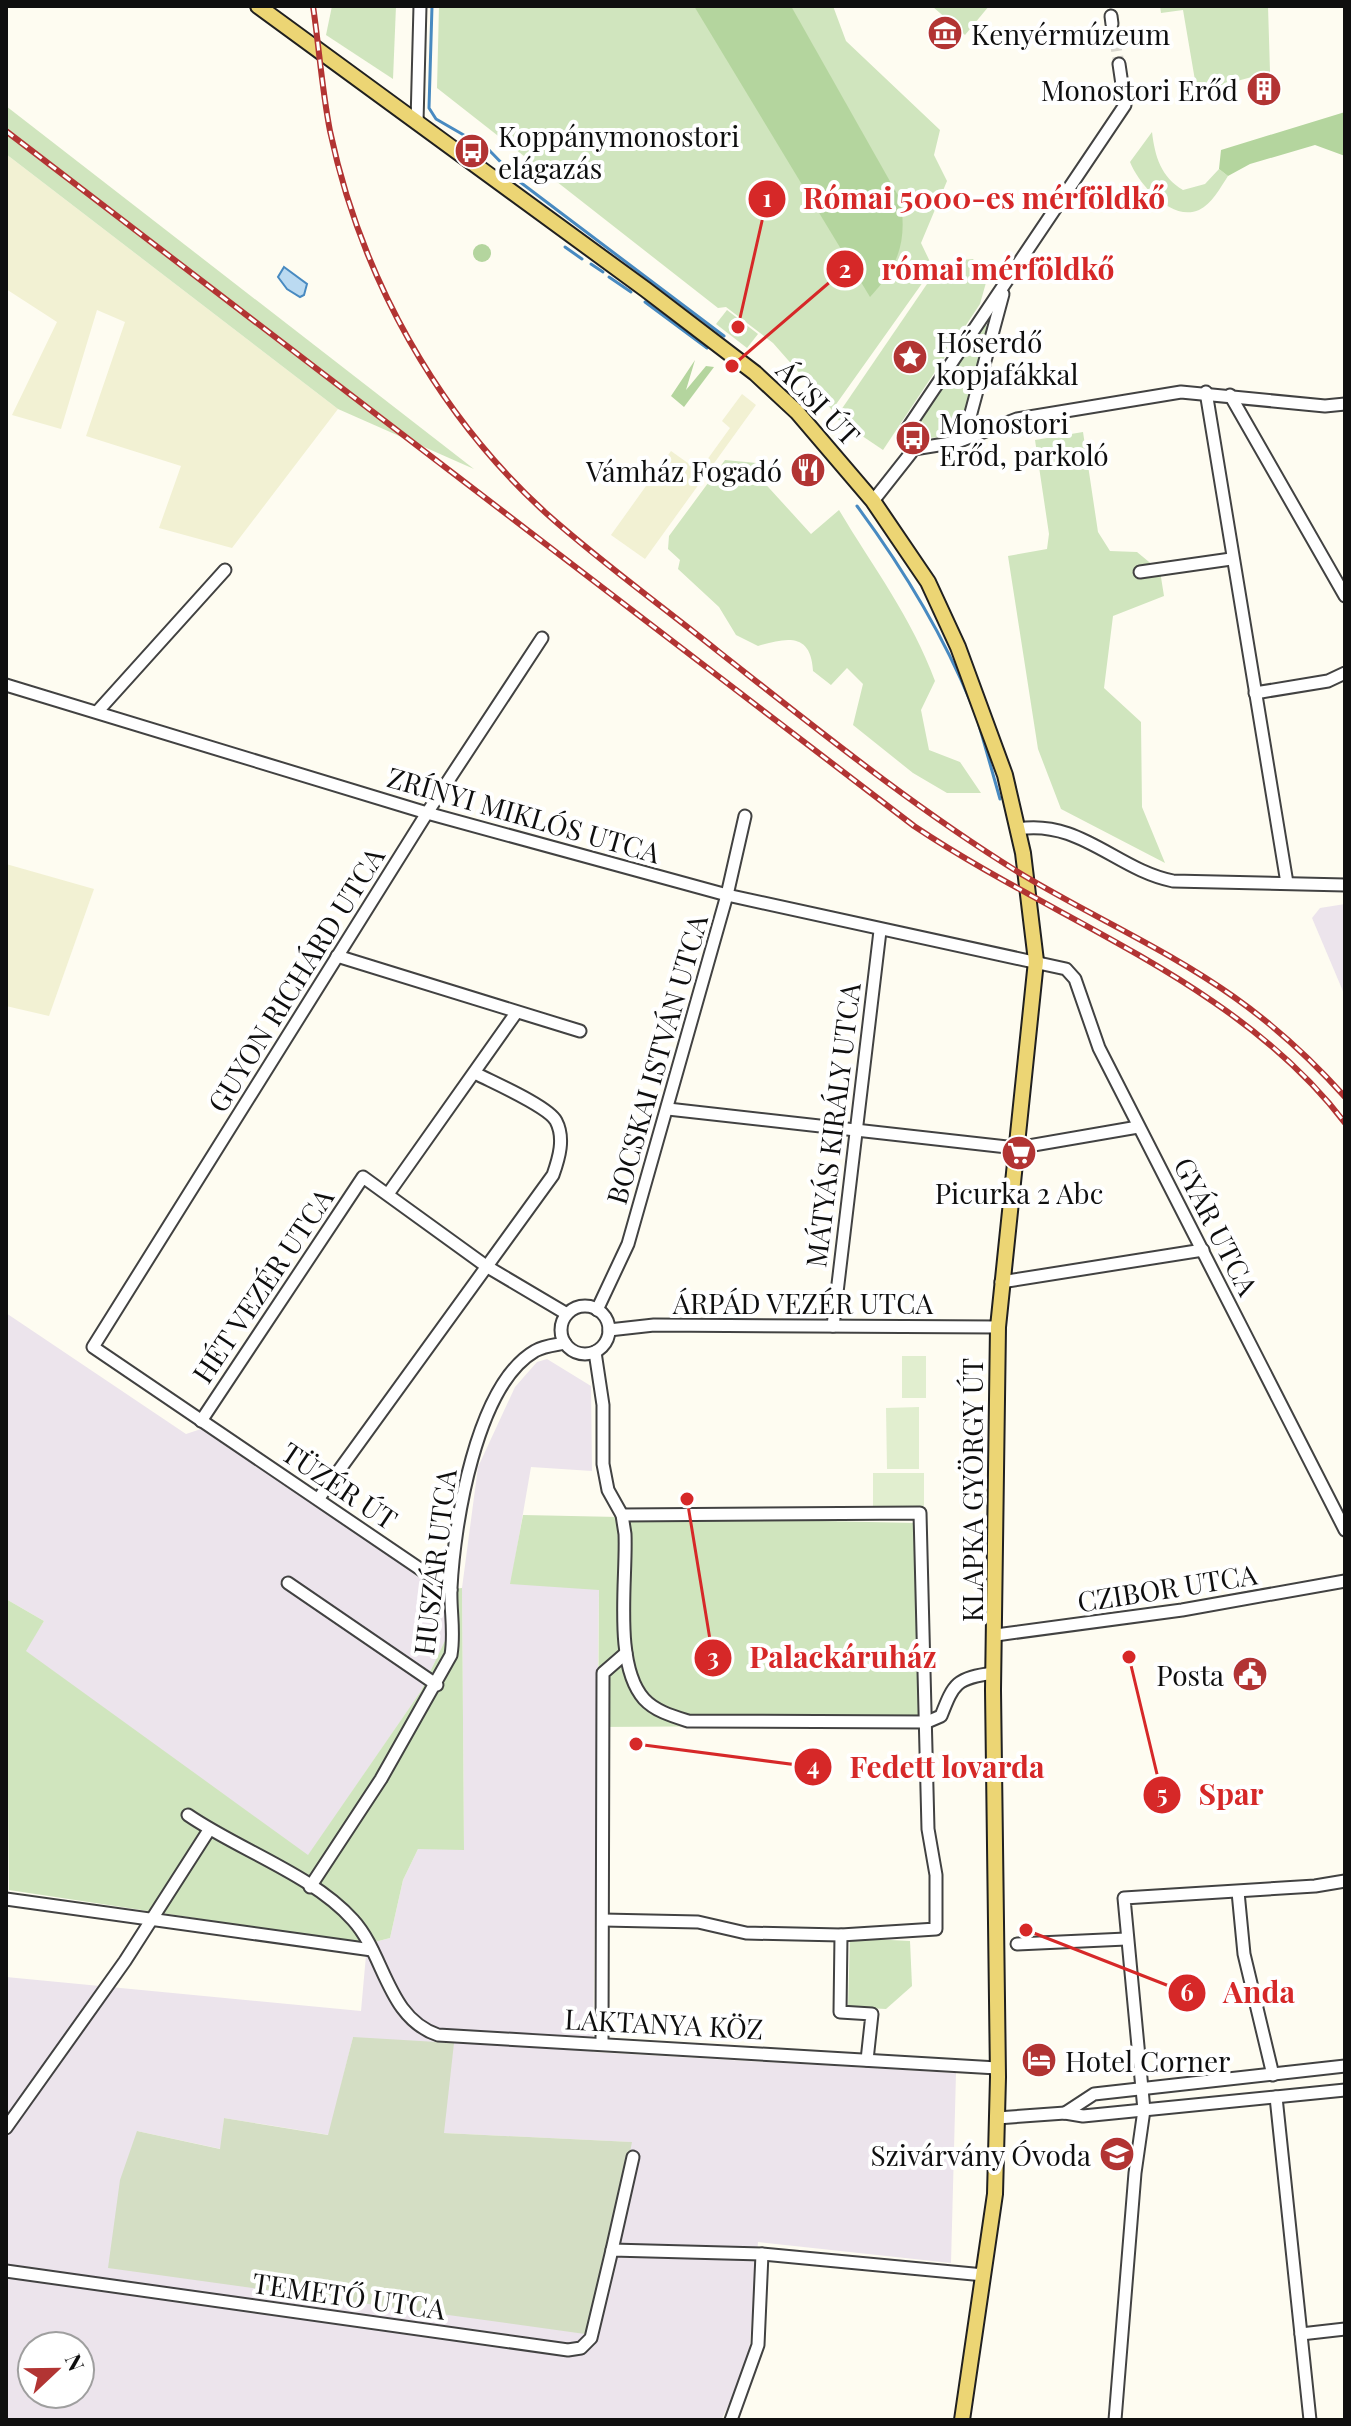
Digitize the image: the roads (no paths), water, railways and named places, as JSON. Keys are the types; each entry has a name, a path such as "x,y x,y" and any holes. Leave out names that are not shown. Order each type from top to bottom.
{"main road":[{"name":"ÁCSI ÚT","path":"258,6 755,373 830,447 902,540 945,616 994,738 1018,829 1029,896"},
{"name":"KLAPKA GYÖRGY ÚT","path":"962,2420 995,2194 994,1673 998,1327 1036,961 1029,896"}],"street":[{"path":"417,122 420,6"},
{"path":"914,449 905,440 905,432 1125,105 1119,64"},
{"path":"964,439 1005,285"},
{"path":"978,324 987,322 993,328"},
{"path":"873,501 914,449 964,439 1017,419 1181,392 1206,392 1312,405 1345,404"},
{"path":"1206,392 1231,559 1287,883"},
{"path":"1230,395 1345,596"},
{"path":"1140,572 1231,559"},
{"path":"97,712 225,570"},
{"name":"GUYON RICHÁRD UTCA","path":"93,1347 427,813 542,638"},
{"path":"1255,693 1328,681 1345,673"},
{"name":"ZRÍNYI MIKLÓS UTCA","path":"6,685 427,813 727,895 880,931 1036,961"},
{"name":"BOCSKAI ISTVÁN UTCA","path":"597,1310 628,1244 727,895 745,816"},
{"path":"1018,829 1049,827 1077,834 1160,879 1345,885"},
{"name":"MÁTYÁS KIRÁLY UTCA","path":"833,1326 880,931"},
{"path":"337,956 580,1031"},
{"name":"GYÁR UTCA","path":"1036,961 1066,969 1075,979 1099,1048 1345,1530"},
{"path":"516,1013 388,1194 486,1266 567,1314"},
{"path":"319,1498 553,1175 561,1153 560,1131 552,1115 475,1073"},
{"path":"668,1109 1016,1148 1138,1127"},
{"name":"HÉT VEZÉR UTCA","path":"201,1421 363,1177 388,1194"},
{"path":"1001,1282 1203,1250"},
{"path":"581,1306 597,1310 609,1330 607,1340 595,1352 582,1354 565,1343 561,1328 567,1314 581,1306"},
{"name":"ÁRPÁD VEZÉR UTCA","path":"609,1330 654,1325 998,1327"},
{"name":"HUSZÁR UTCA","path":"310,1887 437,1685 454,1637 451,1590 467,1470 482,1426 499,1392 521,1361 537,1350 565,1343"},
{"name":"TÜZÉR ÚT","path":"93,1347 451,1590"},
{"path":"595,1352 603,1405 603,1464 608,1490 622,1515 626,1561 626,1653 635,1687 646,1701 663,1713 688,1721 927,1722 941,1716 948,1695 957,1683 994,1673"},
{"path":"603,1920 698,1922 746,1933 841,1935 936,1929 936,1875 928,1829 920,1513 622,1515"},
{"name":"CZIBOR UTCA","path":"996,1635 1182,1610 1345,1581"},
{"path":"288,1583 437,1685"},
{"path":"602,2043 603,1673 626,1653"},
{"name":"LAKTANYA KÖZ","path":"188,1815 341,1907 356,1923 402,2007 429,2032 997,2068"},
{"path":"6,2128 125,1961 209,1830"},
{"path":"1115,2420 1135,2173 1144,2110 1124,1898 1238,1892 1345,1881"},
{"path":"1238,1892 1244,1954 1273,2075"},
{"path":"6,1899 372,1950"},
{"path":"841,1935 840,2012 872,2014 867,2060"},
{"path":"1017,1944 1126,1939"},
{"path":"1065,2113 1094,2094 1345,2066"},
{"path":"997,2118 1065,2113 1083,2116 1345,2090"},
{"path":"1276,2097 1310,2420"},
{"name":"TEMETŐ UTCA","path":"6,2271 568,2350 581,2348 591,2338 633,2157"},
{"path":"612,2250 762,2254 984,2275"},
{"path":"731,2420 758,2345 762,2254"},
{"path":"1301,2334 1345,2329"}],"water":[{"path":"284,267 307,284 304,295 300,297 287,289 278,277"}],"waterway":[{"path":"432,6 429,108 436,119 488,149 520,182 724,336"},
{"path":"565,247 582,259"},
{"path":"591,264 603,272"},
{"path":"609,277 631,292"},
{"path":"645,302 707,348"},
{"path":"857,506 920,601 971,703"},
{"path":"979,725 1000,799"}],"tunnel":[{"path":"1112,24 1119,64"}],"railway":[{"path":"313,6 330,131 344,185 383,290 438,387 507,475 589,550 868,768 1023,875 1183,964 1234,997 1292,1044 1345,1097"},
{"path":"6,131 914,826 969,861 1143,958 1199,992 1253,1031 1302,1074 1345,1123"}],"place":[{"name":"Kenyérmúzeum","path":"945,33"},
{"name":"Monostori Erőd","path":"1264,89"},
{"name":"Koppánymonostori elágazás","path":"472,151"},
{"name":"Római 5000-es mérföldkő","path":"738,327"},
{"name":"Hőserdő kopjafákkal","path":"910,357"},
{"name":"római mérföldkő","path":"732,366"},
{"name":"Monostori Erőd, parkoló","path":"913,438"},
{"name":"Vámház Fogadó","path":"808,470"},
{"name":"Picurka 2 Abc","path":"1019,1153"},
{"name":"Palackáruház","path":"687,1499"},
{"name":"Spar","path":"1129,1657"},
{"name":"Posta","path":"1250,1674"},
{"name":"Fedett lovarda","path":"636,1744"},
{"name":"Anda","path":"1026,1930"},
{"name":"Hotel Corner","path":"1039,2060"},
{"name":"Szivárvány Óvoda","path":"1117,2154"}]}
